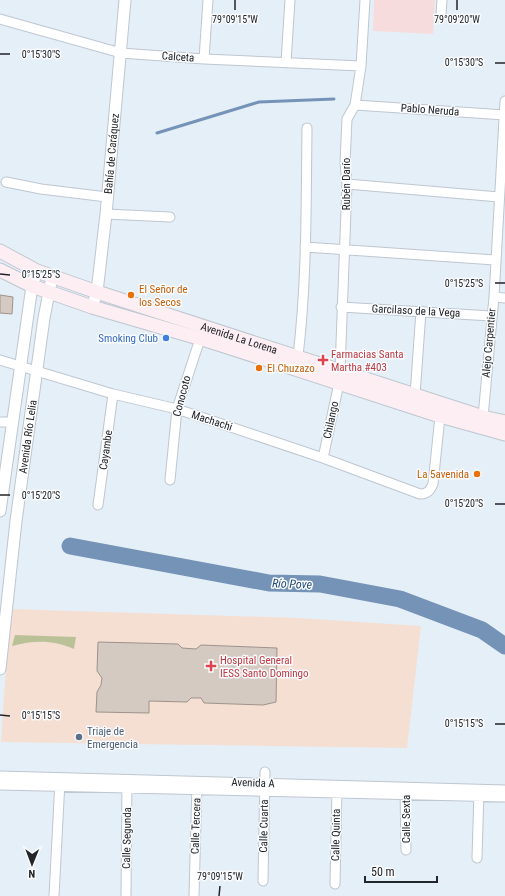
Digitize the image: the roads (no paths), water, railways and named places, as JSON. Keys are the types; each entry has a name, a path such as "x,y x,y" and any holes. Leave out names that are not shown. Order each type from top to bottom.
{"main road":[{"name":"Avenida La Lorena","path":"0,251 37,271 52,277 298,356 340,377 440,416 505,434"},
{"name":"Avenida La Lorena","path":"0,270 48,293 92,307 200,339 340,377 415,395 483,417 505,422"}],"street":[{"name":"Bahía de Caráquez","path":"92,307 97,292 108,197 125,0"},
{"path":"204,59 208,0"},
{"path":"286,62 290,0"},
{"name":"Rubén Darío","path":"340,377 341,307 347,184 345,163 347,119 355,105 361,66 365,0"},
{"path":"441,14 442,0"},
{"name":"Calceta","path":"0,19 120,53 204,59 361,66"},
{"name":"Alejo Carpentier","path":"483,417 491,316 494,297 505,101"},
{"name":"Pablo Neruda","path":"355,105 504,115"},
{"path":"298,356 302,324 307,128"},
{"path":"6,182 40,189 108,197"},
{"path":"347,184 499,197"},
{"path":"106,214 170,217"},
{"path":"305,247 496,260"},
{"name":"Avenida Río Lelia","path":"0,511 32,286 37,271"},
{"name":"Avenida Río Lelia","path":"0,669 11,560 48,293 52,277"},
{"path":"494,297 505,298"},
{"name":"Garcilaso de la Vega","path":"341,307 491,316"},
{"path":"415,395 421,311"},
{"name":"Conocoto","path":"170,480 177,409 200,339"},
{"name":"Machachi","path":"0,360 113,394 177,409 323,458 420,494 425,494 430,491 433,484 440,416"},
{"name":"Chilango","path":"323,458 340,377"},
{"name":"Cayambe","path":"98,506 113,394"},
{"path":"0,422 13,422"},
{"name":"Calle Cuarta","path":"263,881 265,772"},
{"name":"Avenida A","path":"0,776 60,782 479,793 505,796"},
{"path":"54,896 60,782"},
{"name":"Avenida A","path":"0,785 60,782"},
{"name":"Calle Segunda","path":"126,896 127,784"},
{"name":"Calle Tercera","path":"194,896 197,785"},
{"name":"Calle Quinta","path":"335,884 336,789"},
{"name":"Avenida A","path":"479,793 505,790"},
{"name":"Calle Sexta","path":"405,792 406,850"},
{"path":"478,858 479,793"}],"waterway":[{"path":"157,133 259,102 334,99"},
{"name":"Río Pove","path":"70,546 269,583 320,584 400,599 482,630 505,646"}],"place":[{"name":"El Señor de los Secos","path":"131,295"},
{"name":"Smoking Club","path":"166,338"},
{"name":"Farmacias Santa Martha #403","path":"323,360"},
{"name":"El Chuzazo","path":"259,368"},
{"name":"La 5avenida","path":"477,474"},
{"name":"Hospital General IESS Santo Domingo","path":"211,666"},
{"name":"Triaje de Emergencia","path":"79,737"}]}
